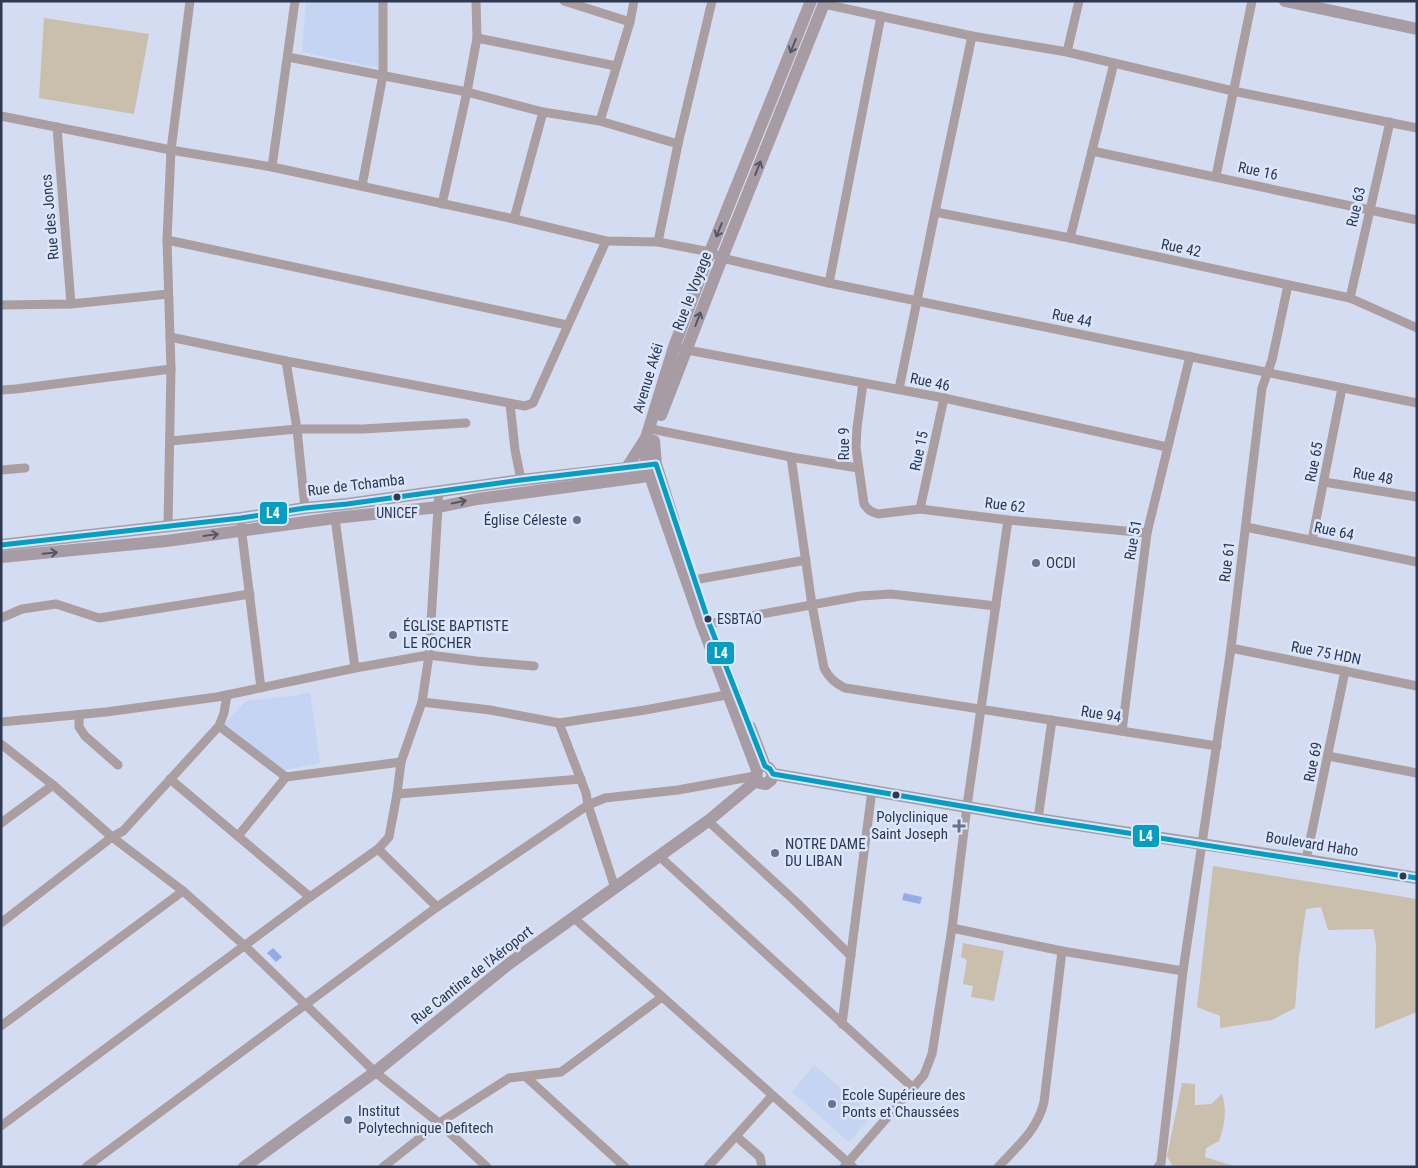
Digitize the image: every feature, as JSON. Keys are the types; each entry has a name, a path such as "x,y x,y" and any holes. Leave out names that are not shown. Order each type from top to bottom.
{"main road":[{"name":"Avenue Akéi","path":"680,349 710,252 811,1"},
{"path":"1285,1 1417,29"},
{"path":"1316,1 1417,22"},
{"name":"Rue le Voyage","path":"651,432 680,349 722,258 824,3"},
{"path":"626,469 651,432"},
{"path":"651,432 653,470 706,624 761,773"},
{"name":"Rue de Tchamba","path":"1,557 166,541 241,525 305,508 521,480 626,469 653,470"},
{"path":"653,470 694,580 706,624"},
{"name":"Rue de Tchamba","path":"1,545 100,535 168,525 241,525 335,518 438,507 653,470"},
{"name":"Boulevard Haho","path":"761,773 1038,819 1417,878"},
{"name":"Rue Cantine de l'Aéroport","path":"244,1167 375,1072 510,963 708,821 761,773"}],"street":[{"path":"168,525 171,369 167,240 171,150 190,1"},
{"path":"272,167 295,1"},
{"path":"362,186 383,75 383,1"},
{"path":"442,204 477,38 476,1"},
{"path":"564,1 630,22"},
{"path":"600,121 630,22 634,1"},
{"path":"658,242 678,144 712,1"},
{"path":"1067,52 1079,1"},
{"path":"1216,176 1252,1"},
{"path":"824,3 972,36 1067,52 1233,91 1417,128"},
{"path":"829,283 881,16"},
{"path":"899,389 972,36"},
{"path":"477,38 616,66"},
{"path":"288,57 467,92 543,112 600,121 678,144"},
{"path":"1070,238 1114,64"},
{"path":"514,219 543,112"},
{"name":"Rue 44","path":"1,116 171,150 272,167 514,219 606,241 658,242 710,252 722,258 829,283 1417,402"},
{"name":"Rue 63","path":"1350,298 1390,122"},
{"name":"Rue des Joncs","path":"57,127 71,304"},
{"name":"Rue 16","path":"1092,151 1417,220"},
{"name":"Rue 42","path":"935,212 1070,238 1350,298 1417,328"},
{"path":"167,240 567,325"},
{"path":"170,337 525,406 533,403 606,241"},
{"name":"Rue 61","path":"1161,1166 1183,971 1231,648 1262,388 1272,360 1288,285"},
{"path":"1,305 71,304 168,294"},
{"name":"Rue 46","path":"680,349 944,398 1167,447"},
{"name":"Rue 51","path":"1122,731 1147,534 1190,356"},
{"path":"286,361 297,430 305,508"},
{"path":"1,390 171,369"},
{"name":"Rue 9","path":"863,383 857,428 858,468 864,504"},
{"name":"Rue 65","path":"1312,540 1342,388"},
{"name":"Rue 15","path":"920,509 944,398"},
{"path":"510,404 515,450 521,480"},
{"path":"170,441 297,430 466,424"},
{"path":"651,432 858,468"},
{"name":"Rue 94","path":"791,457 812,605 824,668 829,677 837,684 845,688 1217,746"},
{"path":"1,470 25,468"},
{"name":"Rue 48","path":"1324,482 1417,498"},
{"path":"1,1126 310,897 378,849 389,837 401,762 422,702 429,655 439,491"},
{"name":"Rue 62","path":"864,504 867,509 878,514 920,509 1147,534"},
{"path":"335,518 356,668"},
{"path":"574,918 849,1165 912,1087 924,1075 932,1054 952,928 967,806 1008,520"},
{"path":"241,525 261,688"},
{"name":"Rue 64","path":"1246,527 1417,562"},
{"path":"694,580 806,560"},
{"path":"1,618 22,609 56,604 99,618 250,594"},
{"path":"706,624 860,596 890,594 996,606"},
{"name":"Rue 75 HDN","path":"1231,648 1417,686"},
{"path":"1,722 79,715 227,694 429,655 534,666"},
{"name":"Rue 69","path":"1306,860 1346,671"},
{"path":"1,923 112,837 123,832 219,726 224,713 227,694"},
{"path":"422,702 490,710 559,723 732,694"},
{"path":"79,715 80,727 84,736 118,765"},
{"path":"1038,819 1052,720"},
{"path":"559,723 586,793 588,805 615,888"},
{"path":"219,726 286,777"},
{"path":"1,744 53,785 112,837 183,890 245,946 375,1072 439,1123 487,1167"},
{"path":"1328,756 1417,773"},
{"path":"238,836 286,777 401,762"},
{"path":"86,1167 437,907 588,805 605,798 678,790 761,773"},
{"path":"170,779 310,897"},
{"path":"397,794 581,779"},
{"path":"1,823 53,785"},
{"path":"842,1024 872,790"},
{"path":"708,821 795,901 851,956"},
{"path":"378,849 437,907"},
{"path":"659,856 912,1087"},
{"path":"1,1026 183,890"},
{"path":"952,928 1183,971"},
{"path":"998,1167 1034,1127 1041,1116 1062,950"},
{"path":"383,1167 439,1123 509,1078 561,1072 662,997"},
{"path":"526,1076 625,1167"},
{"path":"708,1167 772,1096"},
{"path":"736,1136 760,1157 762,1167"}],"shaded area":[{"path":"306,1 379,1 378,68 302,52"},
{"path":"44,18 149,34 134,114 39,98"},
{"path":"310,692 320,763 281,771 222,726 246,701"},
{"path":"1213,866 1417,899 1417,1012 1375,1029 1376,944 1373,929 1328,930 1321,907 1306,909 1299,957 1295,1008 1272,1020 1220,1028 1220,1016 1197,1007"},
{"path":"963,943 1004,951 994,1001 971,997 973,986 963,984 967,960 961,957"},
{"name":"Ecole Supérieure des Ponts et Chaussées","path":"814,1065 872,1116 850,1141 792,1092"},
{"path":"1182,1083 1195,1084 1195,1105 1211,1104 1222,1094 1225,1112 1223,1129 1219,1141 1206,1148 1205,1157 1237,1167 1173,1167 1167,1156"}],"water":[{"path":"904,893 922,897 920,904 902,900"},
{"path":"273,948 282,957 276,962 267,953"}],"transit line":[{"name":"L4","path":"1,545 241,518 305,508 656,464 709,623 765,766 773,774 1038,819 1417,878"}],"place":[{"name":"UNICEF","path":"397,497"},
{"name":"Église Céleste","path":"577,520"},
{"name":"OCDI","path":"1036,563"},
{"name":"ESBTAO","path":"708,619"},
{"name":"ÉGLISE BAPTISTE LE ROCHER","path":"393,635"},
{"name":"Polyclinique Saint Joseph","path":"959,826"},
{"name":"NOTRE DAME DU LIBAN","path":"775,853"},
{"name":"Ecole Supérieure des Ponts et Chaussées","path":"832,1104"},
{"name":"Institut Polytechnique Defitech","path":"348,1120"}]}
